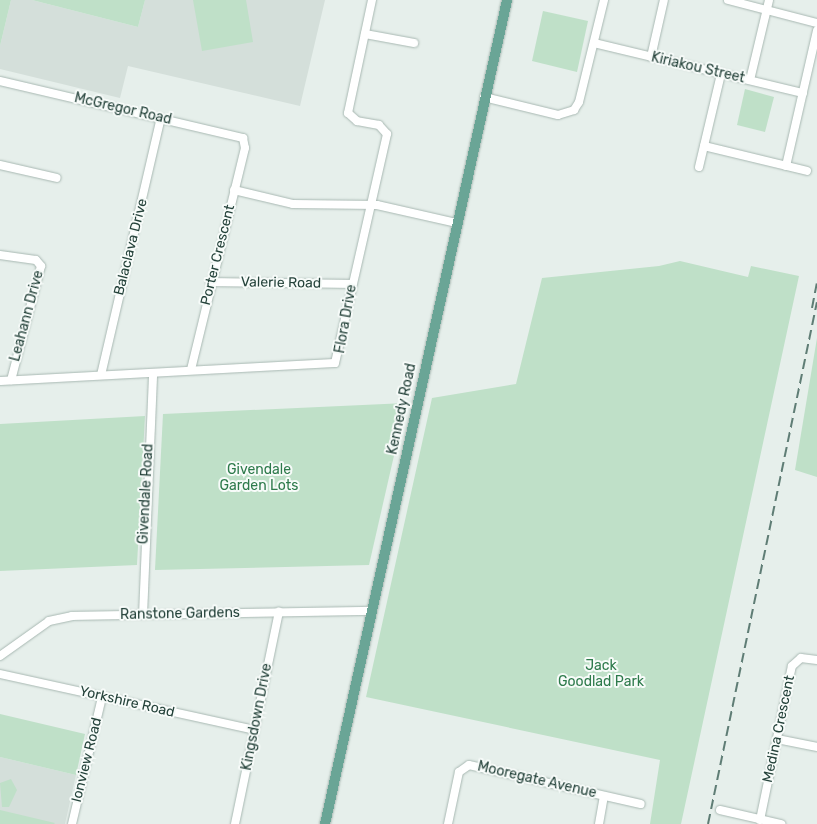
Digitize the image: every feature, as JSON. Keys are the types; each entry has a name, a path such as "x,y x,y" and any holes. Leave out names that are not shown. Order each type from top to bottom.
{"main road":[{"name":"Kennedy Road","path":"325,824 456,223 507,0"}],"street":[{"name":"Flora Drive","path":"0,381 335,364 387,134 379,125 357,121 348,114 372,0"},
{"path":"484,97 558,115 567,114 579,102 604,0"},
{"path":"651,56 664,0"},
{"path":"728,0 816,19"},
{"path":"750,80 769,0"},
{"path":"786,166 817,31"},
{"path":"365,34 414,43"},
{"name":"Kiriakou Street","path":"594,43 802,93"},
{"path":"699,167 721,74"},
{"name":"McGregor Road","path":"0,80 237,135 244,140"},
{"name":"Balaclava Drive","path":"100,375 161,118"},
{"name":"Porter Crescent","path":"191,370 244,140"},
{"path":"704,146 807,171"},
{"path":"0,165 57,178"},
{"path":"234,190 293,204 371,205 456,223"},
{"name":"Leahann Drive","path":"0,255 36,260 41,266 11,380"},
{"name":"Valerie Road","path":"210,282 352,284"},
{"name":"Givendale Road","path":"143,615 153,374"},
{"name":"Ranstone Gardens","path":"0,656 38,627 58,618 279,611 372,611"},
{"name":"Kingsdown Drive","path":"235,824 279,611"},
{"name":"Medina Crescent","path":"760,820 794,662 801,658 817,660"},
{"name":"Yorkshire Road","path":"0,674 254,730"},
{"name":"Ionview Road","path":"72,824 102,697"},
{"path":"778,738 817,747"},
{"name":"Mooregate Avenue","path":"448,824 459,772 469,765 641,804"},
{"path":"599,824 604,796"},
{"path":"720,810 781,824"}],"shaded area":[{"path":"11,0 32,0 138,27 145,0 325,0 300,106 128,66 120,98 0,69 0,46"},
{"path":"0,757 76,775 65,824 0,824"}],"green space":[{"path":"0,0 11,0 0,46"},
{"path":"32,0 145,0 138,27"},
{"path":"193,0 246,0 253,42 202,51"},
{"path":"543,11 588,21 577,72 532,61"},
{"path":"745,89 774,97 765,132 737,125"},
{"name":"Jack Goodlad Park","path":"680,261 748,277 751,266 799,276 681,824 650,824 660,760 366,697 432,398 516,384 542,278 659,266"},
{"path":"817,338 817,477 795,470"},
{"name":"Givendale Garden Lots","path":"406,403 369,565 155,570 163,414"},
{"path":"145,416 137,565 0,571 0,424"},
{"path":"0,714 85,734 76,775 0,757"},
{"path":"11,779 17,790 9,807 2,807 0,783"},
{"path":"0,810 55,823 0,824"}],"railway":[{"path":"812,308 817,283"},
{"path":"708,824 817,302"}]}
